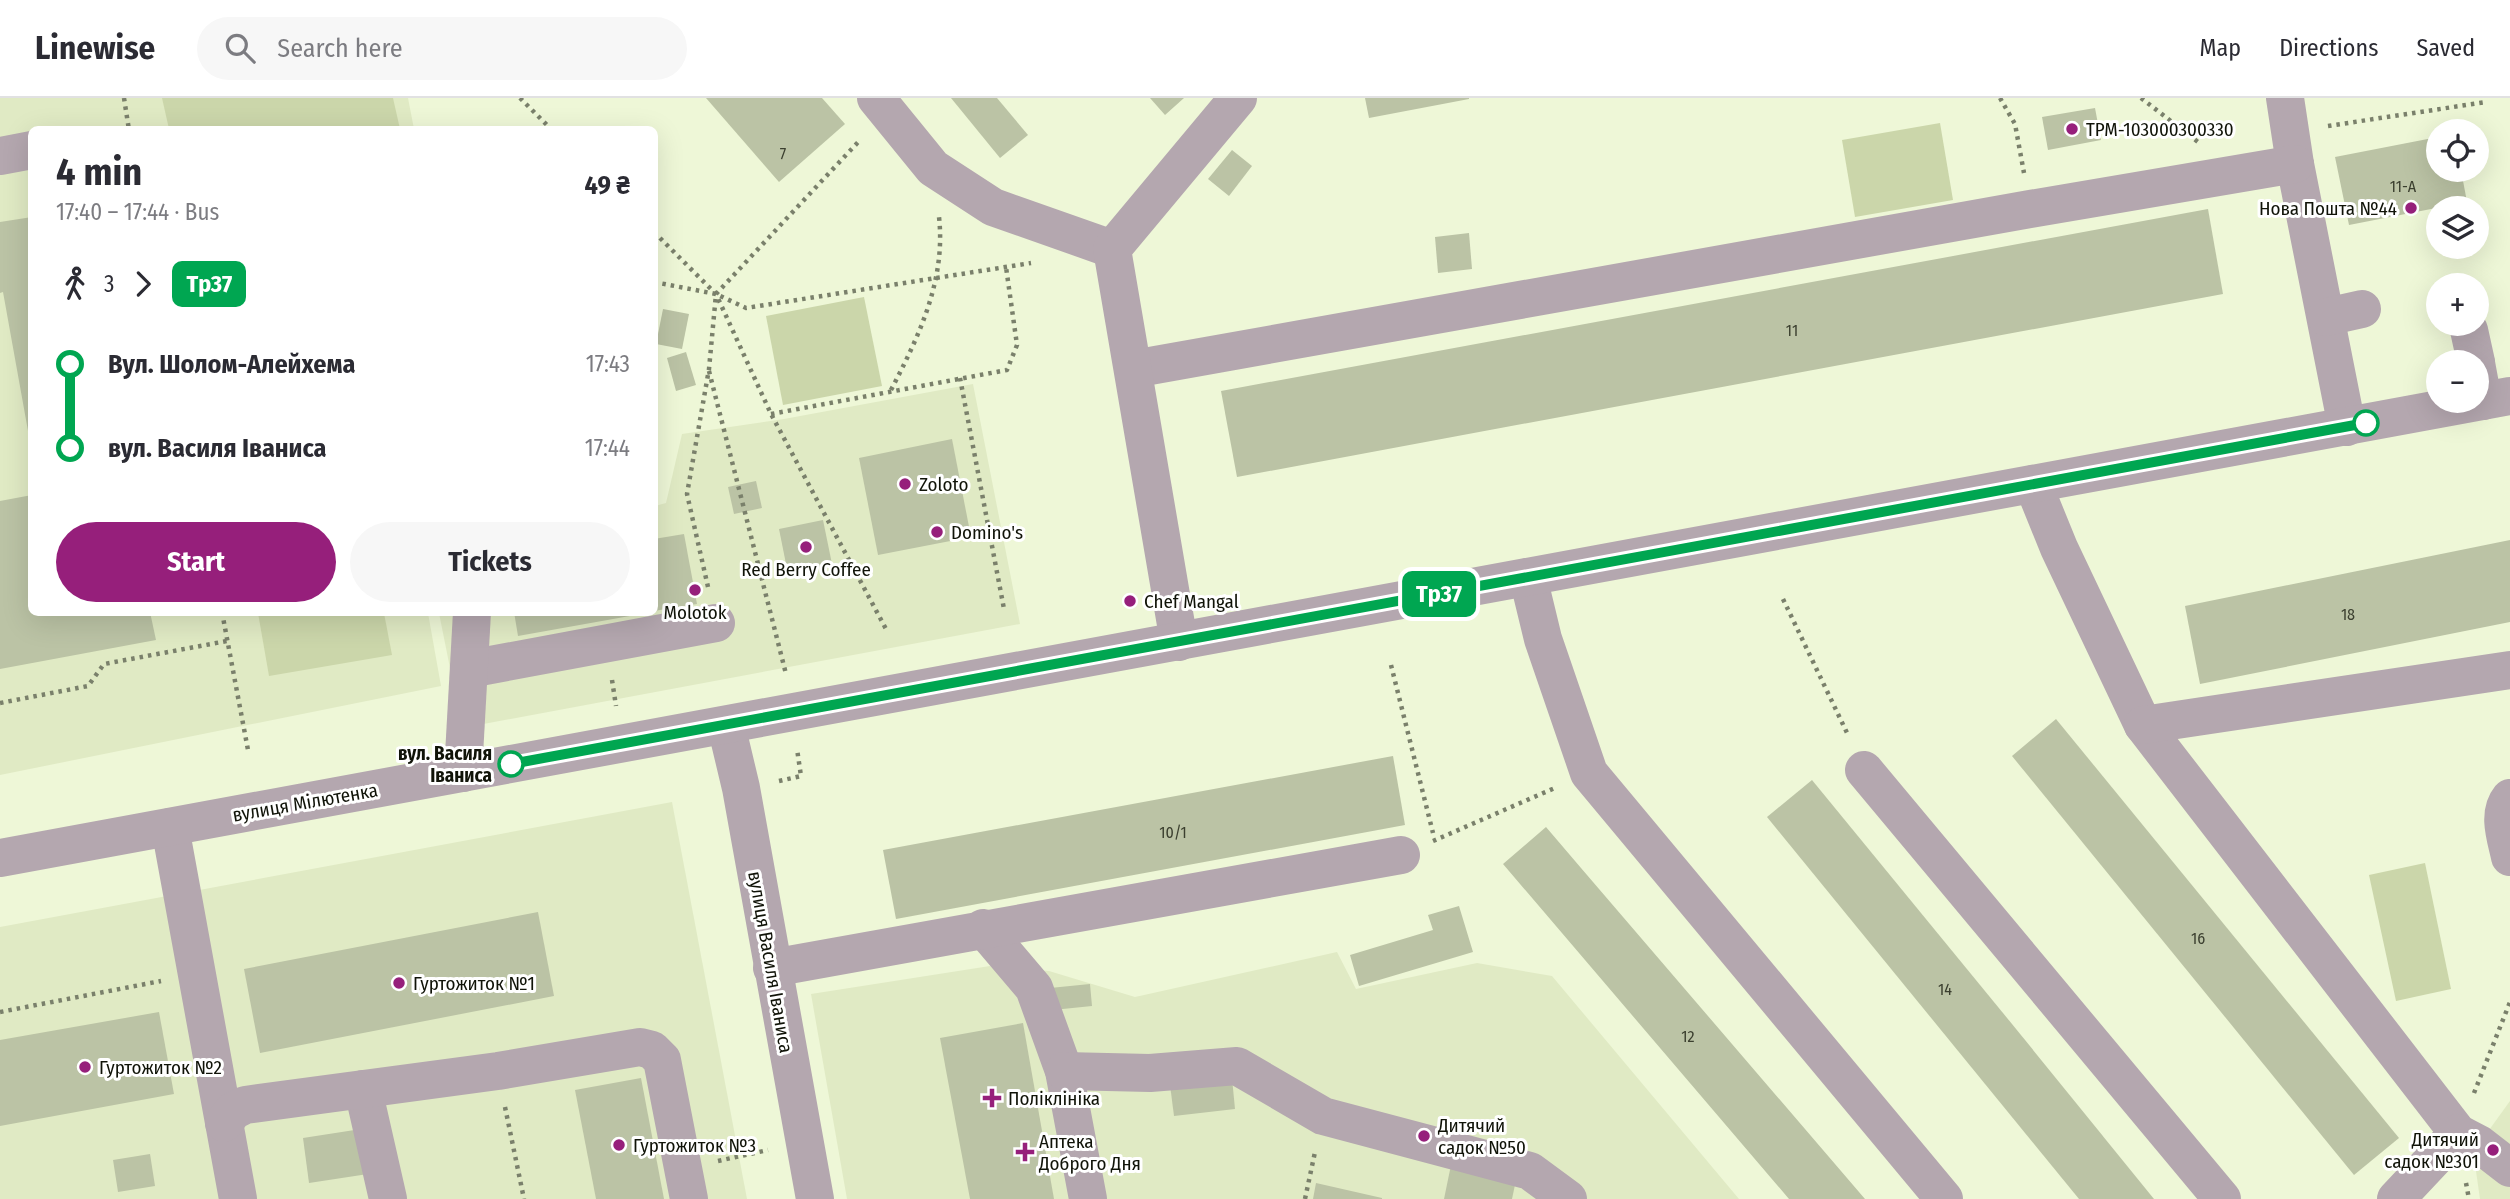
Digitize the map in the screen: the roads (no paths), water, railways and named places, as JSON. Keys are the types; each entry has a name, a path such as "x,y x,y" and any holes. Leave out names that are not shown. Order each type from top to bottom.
{"street":[{"path":"1179,642 1112,249 1238,98"},
{"path":"881,105 933,168 993,207 1112,249"},
{"path":"1133,369 2030,209 2240,175 2290,132 2344,313 2347,426"},
{"path":"0,156 28,151"},
{"name":"вулиця Мілютенка","path":"0,858 2496,399"},
{"path":"2033,484 2059,548 2143,725 2458,1133 2479,1144 2510,1168"},
{"path":"1528,577 1544,639 1589,773 1944,1199"},
{"path":"463,774 472,616"},
{"path":"469,669 716,623"},
{"path":"2143,725 2510,670"},
{"name":"вулиця Василя Іваниса","path":"726,725 741,788 814,1199"},
{"path":"1864,770 2222,1199"},
{"path":"2510,798 2502,817 2510,857"},
{"path":"170,827 238,1199"},
{"path":"772,968 1418,848"},
{"path":"983,929 1034,988 1064,1071 1088,1199"},
{"path":"224,1123 233,1111 245,1105 498,1071 640,1047 652,1050 662,1060 686,1184"},
{"path":"1064,1071 1150,1073 1237,1066 1323,1116 1530,1171 1568,1199"},
{"path":"363,1089 387,1199"},
{"path":"2396,1199 2458,1133"}],"place":[{"name":"ТРМ-103000300330","path":"2072,129"},
{"name":"Нова Пошта №44","path":"2411,208"},
{"name":"Zoloto","path":"905,484"},
{"name":"Domino's","path":"937,532"},
{"name":"Red Berry Coffee","path":"806,547"},
{"name":"Molotok","path":"695,590"},
{"name":"Chef Mangal","path":"1130,601"},
{"name":"вул. Василя Іваниса","path":"511,764"},
{"name":"Гуртожиток №1","path":"399,983"},
{"name":"Гуртожиток №2","path":"85,1067"},
{"name":"Поліклініка","path":"992,1098"},
{"name":"Дитячий садок №50","path":"1424,1136"},
{"name":"Гуртожиток №3","path":"619,1145"},
{"name":"Дитячий садок №301","path":"2493,1150"},
{"name":"Аптека Доброго Дня","path":"1025,1152"}]}
